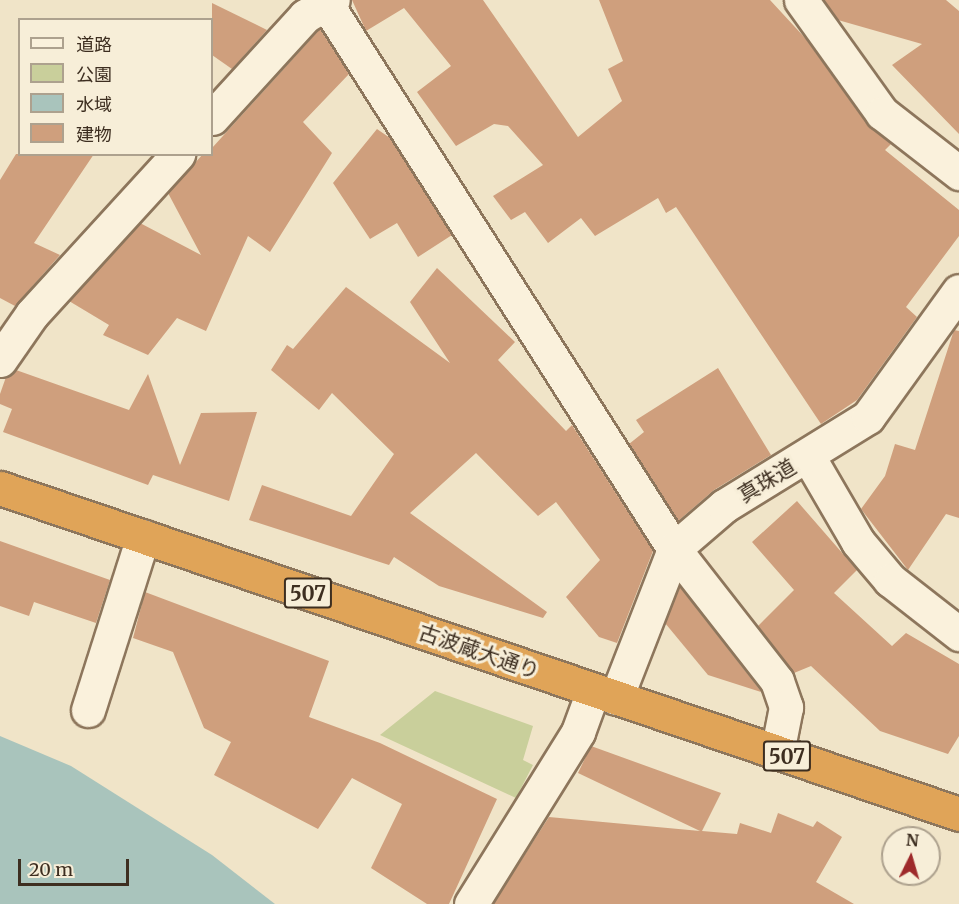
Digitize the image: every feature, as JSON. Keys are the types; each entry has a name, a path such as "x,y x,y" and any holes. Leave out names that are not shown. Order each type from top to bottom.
{"highway":[{"name":"古波蔵大通り","path":"0,488 959,814"}],"street":[{"path":"801,0 882,113 959,173"},
{"path":"213,117 304,16 327,2 674,549 777,681 786,707 777,753"},
{"path":"0,360 32,314 176,156"},
{"name":"真珠道","path":"471,904 604,694 674,549 724,506 868,417 959,291"},
{"path":"808,456 858,542 890,580 959,634"},
{"path":"88,710 143,537"}],"green space":[{"path":"435,691 533,726 523,760 533,765 516,798 380,735"}],"water":[{"path":"0,736 71,766 212,855 275,904 0,904"}],"building":[{"path":"352,0 483,0 578,137 622,101 608,69 623,61 599,0 770,0 806,39 867,124 891,144 885,150 959,210 959,236 906,307 917,317 857,400 821,424 676,207 666,213 658,198 595,236 581,218 548,243 525,212 511,220 493,196 543,165 508,126 494,124 456,146 417,92 451,66 404,8 366,31"},
{"path":"824,0 946,0 959,11 959,134 892,65 922,44 838,20"},
{"path":"212,3 267,30 232,69 213,56"},
{"path":"320,29 349,74 303,122 332,153 270,252 248,236 206,331 177,318 148,355 103,335 109,325 69,301 140,223 201,255 168,193 201,156 213,156 213,147"},
{"path":"377,129 390,138 452,235 418,257 397,223 370,239 333,183"},
{"path":"16,154 18,156 93,156 34,243 60,255 15,306 0,298 0,180"},
{"path":"437,268 515,342 498,360 566,431 572,425 653,551 617,643 599,637 566,597 600,560 556,502 538,516 476,453 410,513 547,612 543,618 439,586 394,557 389,565 249,520 262,485 351,516 394,454 332,393 319,410 271,370 287,345 293,349 346,287 450,363 410,302"},
{"path":"954,330 959,331 959,518 946,514 908,570 861,509 885,476 895,444 915,450"},
{"path":"718,368 771,455 714,490 678,521 629,444 644,432 636,420"},
{"path":"16,370 129,410 148,374 180,465 201,413 257,412 229,501 153,475 148,485 3,432 12,409 0,404 0,394 6,377"},
{"path":"797,501 857,570 834,593 892,646 906,633 959,664 959,736 948,754 880,731 811,666 794,673 758,626 794,590 752,542"},
{"path":"0,541 110,580 96,623 34,602 29,616 0,606"},
{"path":"680,587 761,692 708,675 665,623"},
{"path":"145,592 329,661 309,717 380,743 497,799 449,904 427,904 371,868 402,804 352,778 318,829 214,775 231,742 204,728 173,652 133,638"},
{"path":"591,746 721,793 702,831 737,834 740,823 771,833 778,813 813,827 817,821 842,837 816,882 854,904 493,904 549,817 700,831 578,773"}]}
